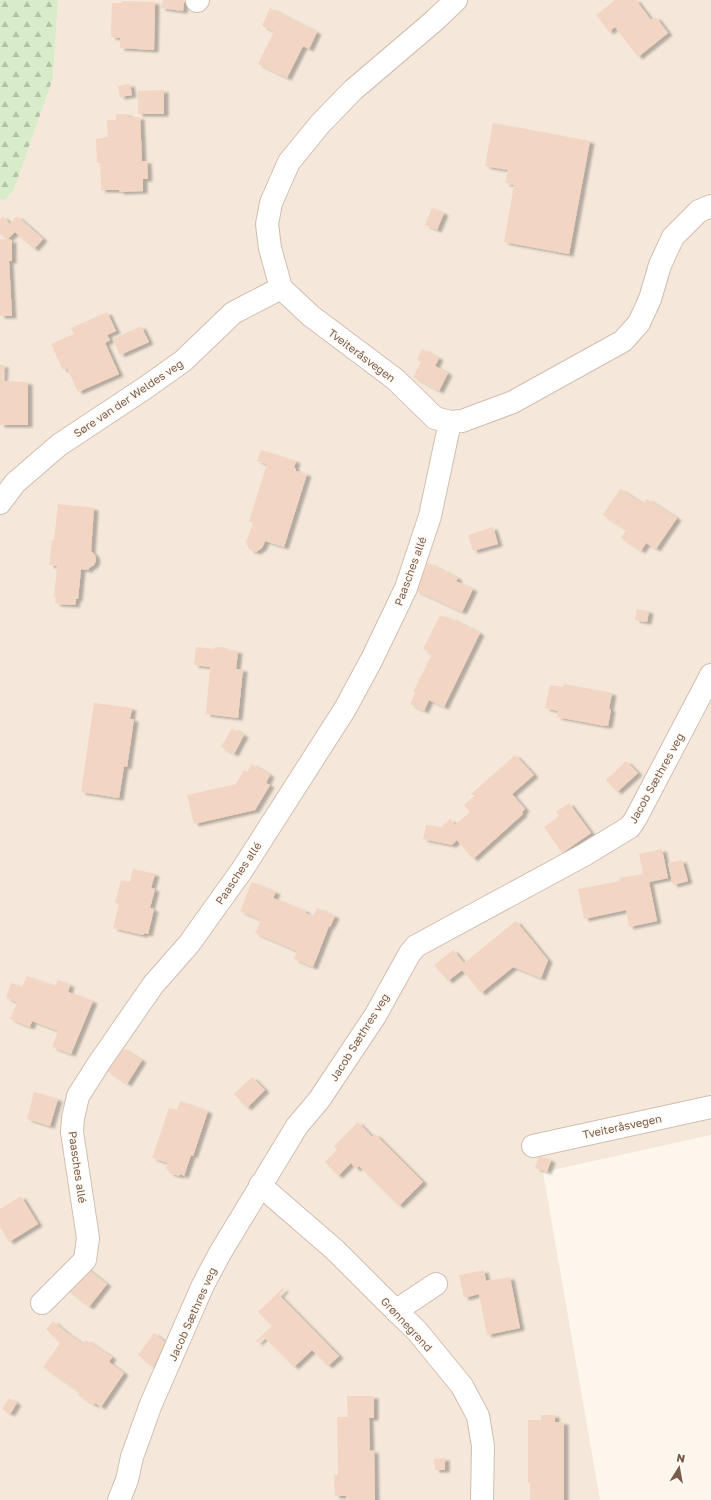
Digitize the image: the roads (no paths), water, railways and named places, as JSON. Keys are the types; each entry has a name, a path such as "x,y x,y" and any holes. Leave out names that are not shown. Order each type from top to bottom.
{"street":[{"path":"281,288 270,248 267,224 271,203 289,162 320,124 353,90 434,21 456,0"},
{"path":"450,422 462,421 479,416 513,402 623,342 639,323 650,299 660,265 673,237 699,211 711,206"},
{"name":"Tveiteråsvegen","path":"281,288 310,316 395,379 435,418 450,422"},
{"name":"Søre van der Weldes veg","path":"0,503 15,483 59,445 183,361 233,312 281,288"},
{"name":"Paasches allé","path":"42,1303 85,1260 88,1244 72,1132 73,1118 78,1096 153,985 189,944 242,870 345,709 372,659 406,588 430,516 450,422"},
{"name":"Jacob Sæthres veg","path":"119,1500 127,1480 132,1457 151,1404 203,1285 220,1253 297,1126 319,1100 375,1016 410,953 416,946 584,854 630,827 711,675"},
{"name":"Tveiteråsvegen","path":"533,1146 711,1107"},
{"name":"Grønnegrend","path":"260,1185 335,1250 416,1331 462,1386 478,1416 483,1446 482,1500"},
{"path":"397,1312 403,1306 436,1284"}]}
